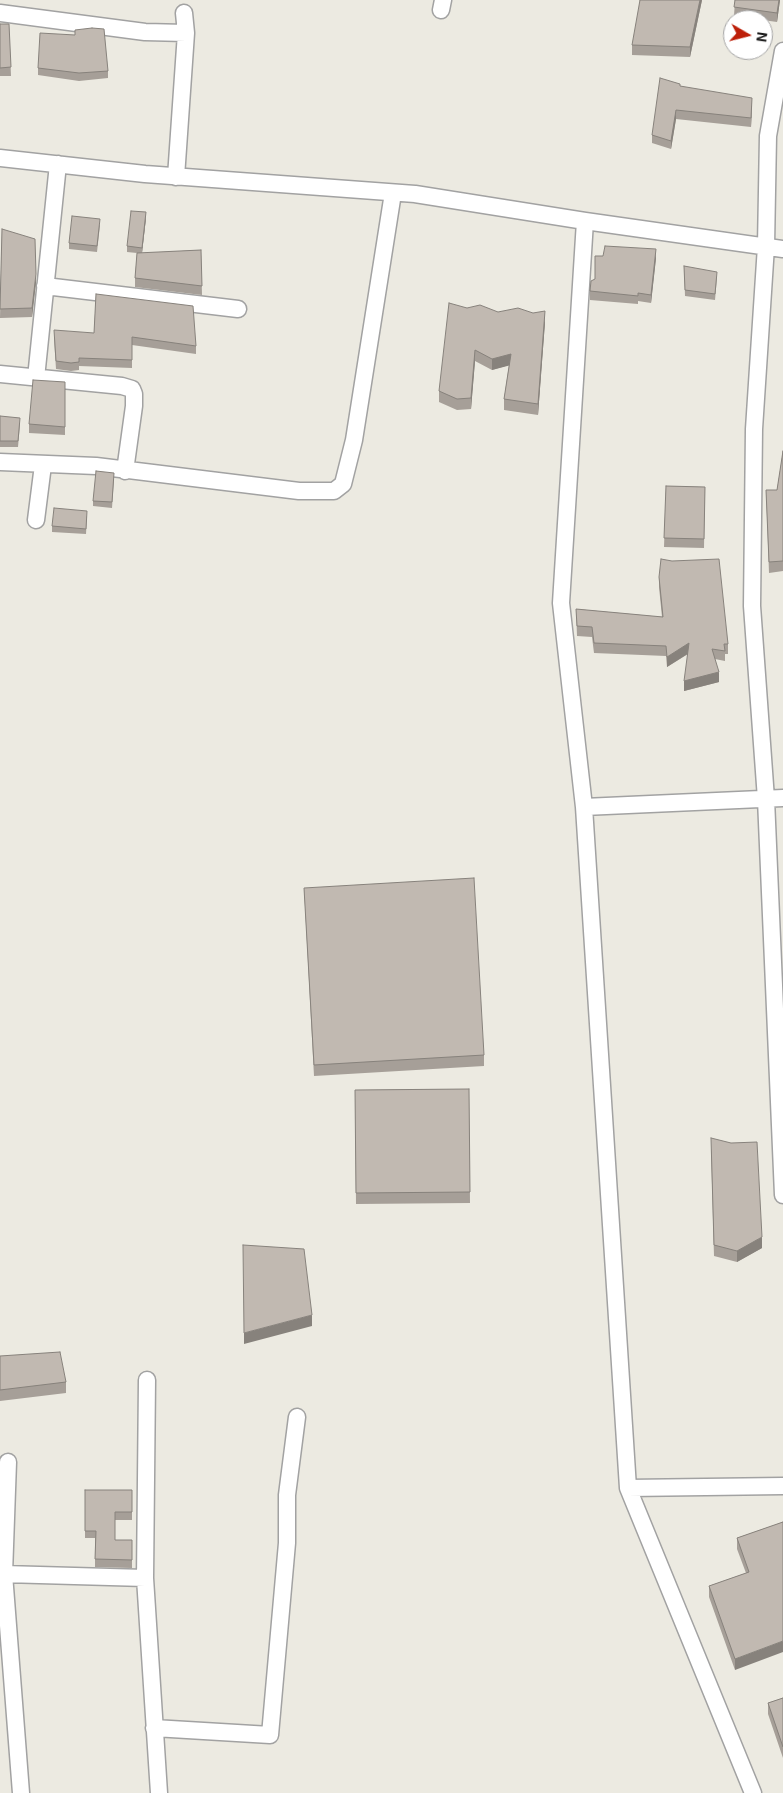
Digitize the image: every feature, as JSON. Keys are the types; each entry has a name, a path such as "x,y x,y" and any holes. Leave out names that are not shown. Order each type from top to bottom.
{"street":[{"path":"0,13 146,32 186,33"},
{"path":"176,176 186,33 184,13"},
{"path":"783,51 768,136 766,246 754,429 752,606 766,798 783,1195"},
{"path":"0,158 176,176 415,194 585,222 766,246 783,250"},
{"path":"36,378 58,164"},
{"path":"0,462 96,466 124,471 300,491 334,491 343,484 354,440 393,192"},
{"path":"585,222 561,603 584,807 628,1488 753,1793"},
{"path":"45,286 238,309"},
{"path":"0,374 122,386 132,389 134,406 124,471"},
{"path":"36,520 43,464"},
{"path":"584,807 783,798"},
{"path":"147,1380 145,1578 158,1793"},
{"path":"154,1728 270,1736 287,1544 287,1495 297,1417"},
{"path":"8,1462 2,1574 6,1673 21,1793"},
{"path":"628,1488 783,1486"},
{"path":"2,1574 145,1578"}],"building":[{"path":"640,0 700,0 690,47 632,45"},
{"path":"735,0 779,0 777,13 773,12 773,10 734,7"},
{"path":"0,24 9,24 11,67 0,68"},
{"path":"104,29 108,71 79,73 38,68 40,33 75,35 75,30"},
{"path":"660,78 680,84 680,86 752,98 751,118 676,110 671,141 652,135"},
{"path":"131,211 146,212 142,248 127,246"},
{"path":"72,216 100,219 97,246 69,243"},
{"path":"2,229 35,239 36,274 32,308 0,309"},
{"path":"605,246 656,249 651,295 638,293 638,296 590,291 591,281 595,279 595,256 603,256"},
{"path":"201,250 202,286 135,278 137,253"},
{"path":"684,266 717,272 715,294 685,290"},
{"path":"96,294 193,306 196,346 132,337 132,360 79,358 79,362 56,361 54,330 94,333"},
{"path":"449,303 467,308 480,305 498,312 518,308 533,313 545,311 538,404 504,399 511,354 492,359 475,350 471,398 457,399 439,391"},
{"path":"33,380 65,382 65,427 29,424"},
{"path":"0,416 20,418 18,441 0,441"},
{"path":"783,451 783,561 769,562 766,490 777,490"},
{"path":"96,471 114,473 112,502 93,501"},
{"path":"666,486 705,487 704,539 664,538"},
{"path":"54,508 87,511 86,529 52,526"},
{"path":"661,559 672,561 719,559 728,644 724,644 725,651 712,649 719,672 684,681 689,643 667,657 666,646 594,643 592,627 577,626 576,609 663,617 659,577"},
{"path":"474,878 484,1055 314,1065 304,888"},
{"path":"469,1089 470,1192 356,1193 355,1090"},
{"path":"711,1138 731,1143 757,1142 762,1237 737,1251 714,1245"},
{"path":"243,1245 304,1249 312,1315 244,1333"},
{"path":"60,1352 66,1382 0,1390 0,1356"},
{"path":"85,1490 132,1490 132,1512 115,1512 115,1540 132,1540 132,1560 95,1559 96,1531 85,1531"},
{"path":"783,1522 783,1641 735,1659 709,1586 749,1572 737,1538"},
{"path":"783,1698 783,1747 768,1703"}]}
